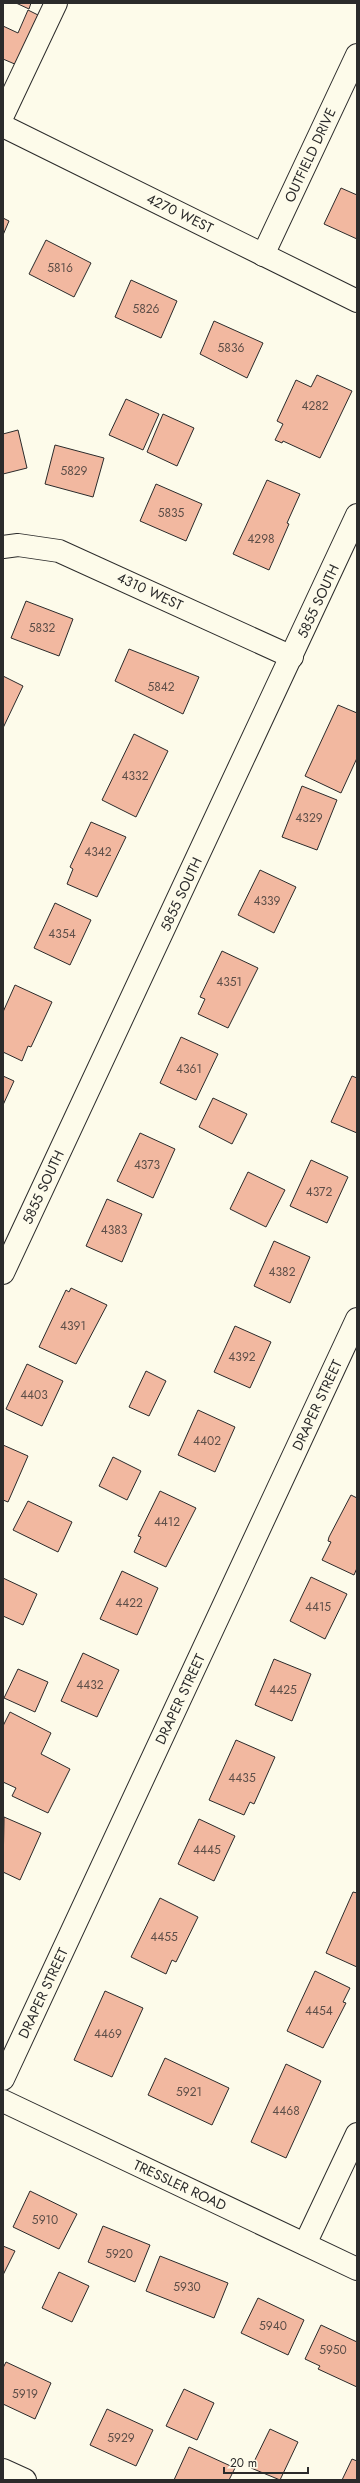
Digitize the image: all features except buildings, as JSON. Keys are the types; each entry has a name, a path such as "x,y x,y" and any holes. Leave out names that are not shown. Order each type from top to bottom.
{"street":[{"path":"3,115 56,3"},
{"name":"OUTFIELD DRIVE","path":"263,254 357,55"},
{"name":"4270 WEST","path":"3,126 357,301"},
{"name":"5855 SOUTH","path":"3,1273 357,515"},
{"name":"4310 WEST","path":"3,547 18,545 59,551 292,657"},
{"name":"DRAPER STREET","path":"3,2079 357,1319"},
{"name":"TRESSLER ROAD","path":"3,2101 357,2269"},
{"path":"305,2244 357,2134"},
{"path":"3,2470 25,2480"}]}
